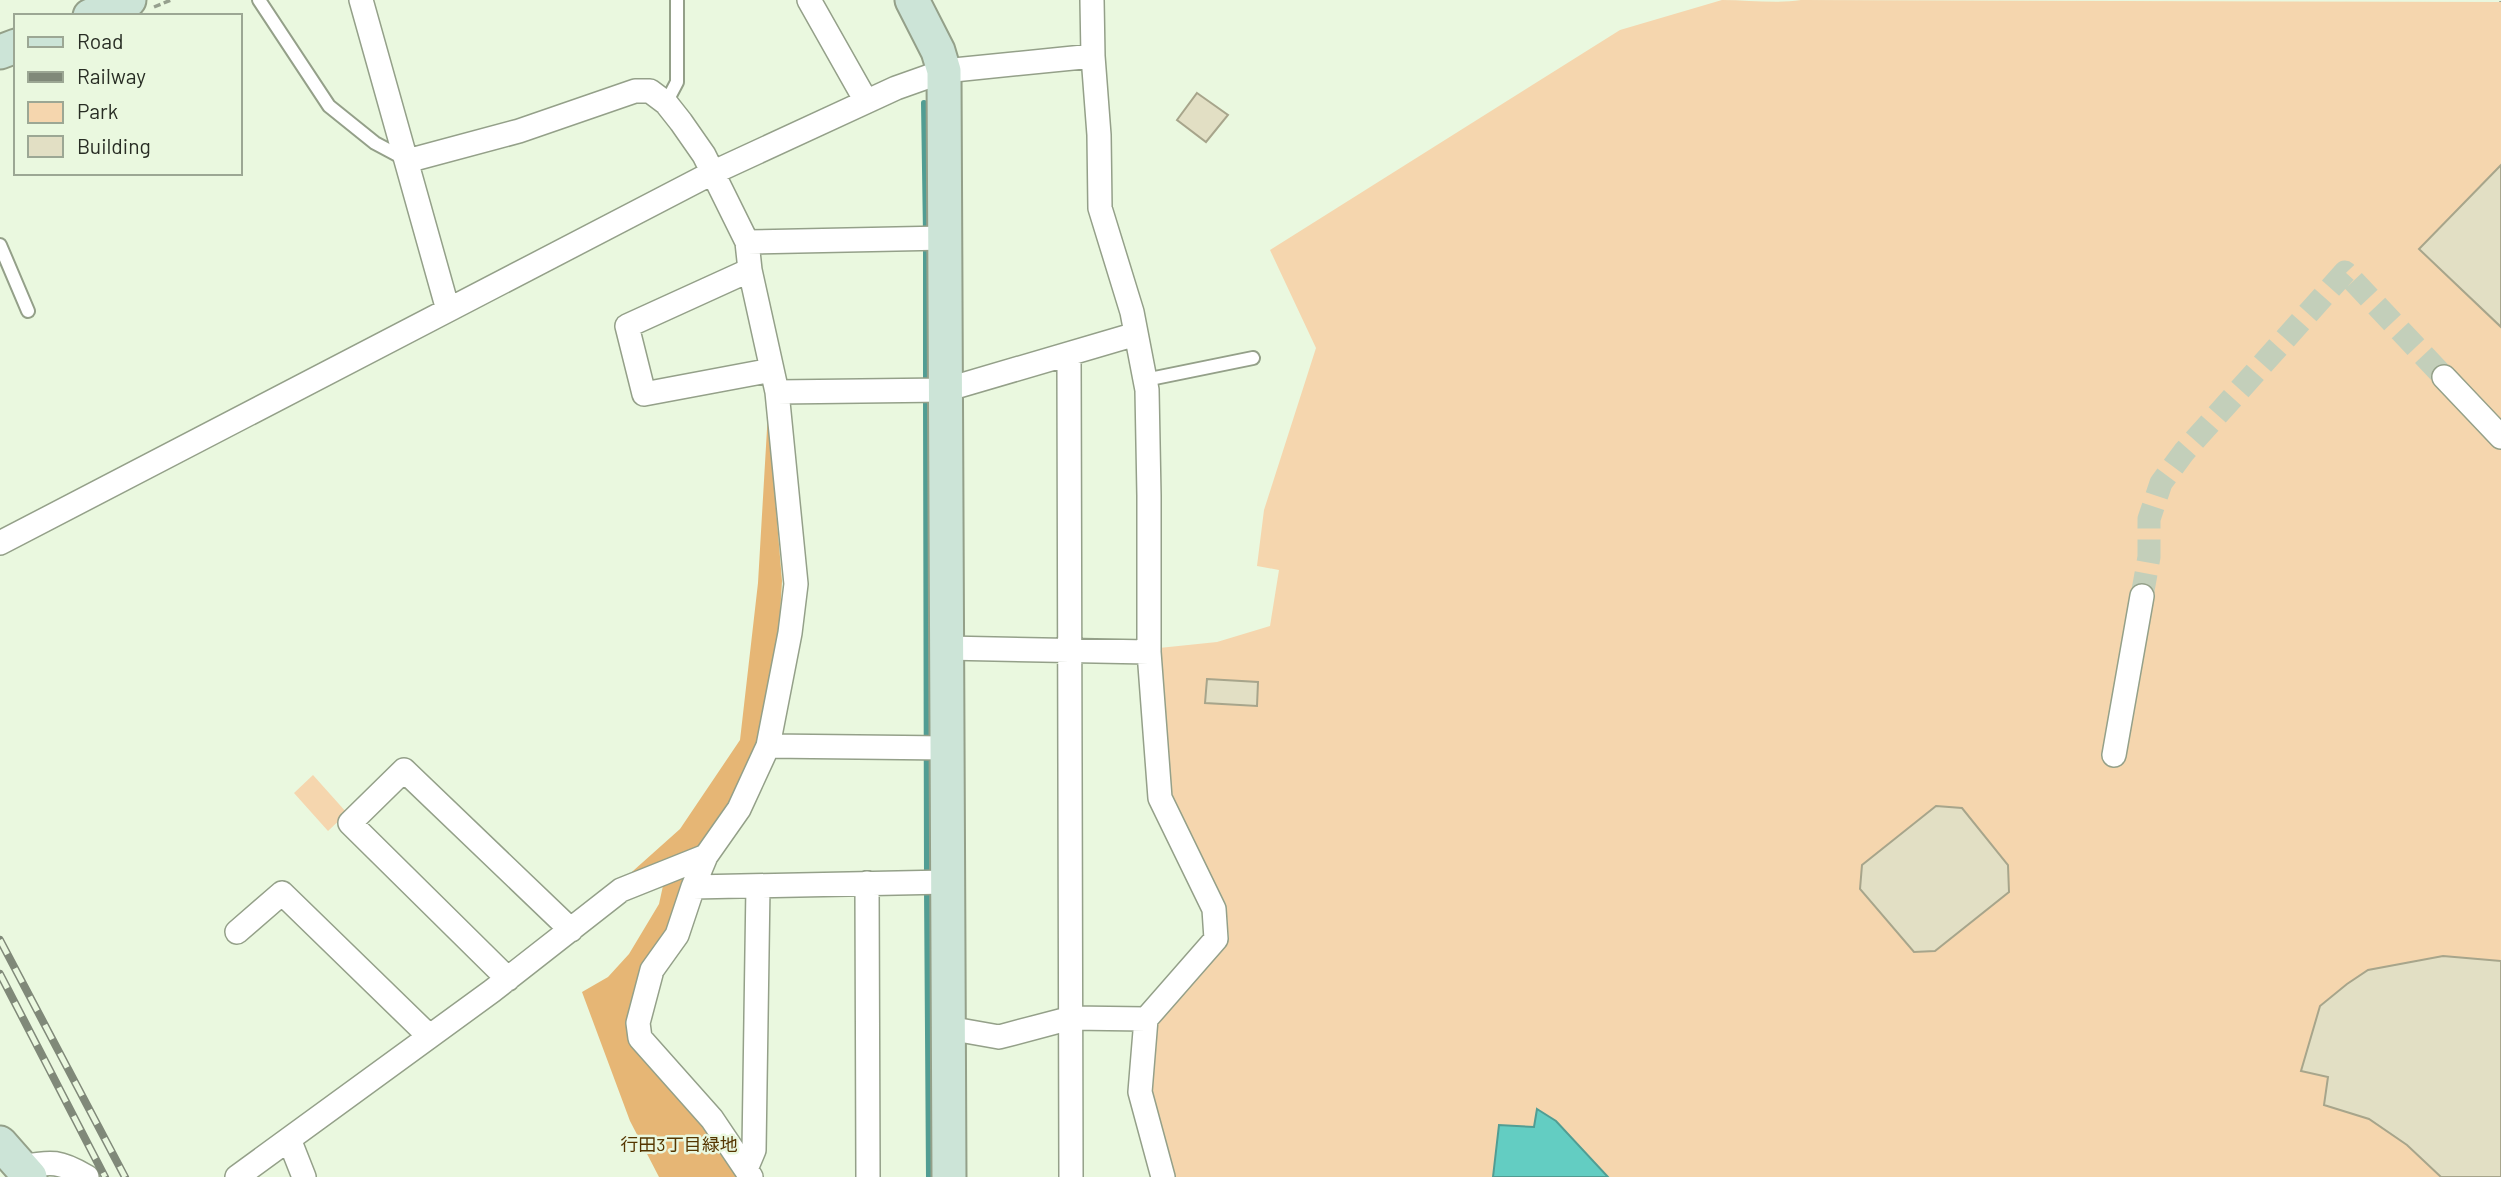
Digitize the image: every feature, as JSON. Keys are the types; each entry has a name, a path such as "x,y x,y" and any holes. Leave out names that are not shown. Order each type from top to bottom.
{"street":[{"path":"95,14 130,0"},
{"path":"360,0 448,310"},
{"path":"809,0 866,101"},
{"path":"912,0 938,51 944,71 949,1177"},
{"path":"1092,0 1100,208 1132,312 1145,380 1149,496 1149,652 1160,798 1214,909 1216,939 1146,1019 1140,1091 1163,1177"},
{"path":"0,543 712,173 866,101 944,71 1093,56"},
{"path":"407,161 519,131 635,91 650,91 666,103 704,155 747,242 750,270 774,381 796,584 790,633 768,746 739,809 706,856 692,887 677,935 652,970 638,1023 640,1038 712,1119 748,1173"},
{"path":"747,242 945,238"},
{"path":"750,270 627,326 644,394 774,381 912,393 945,390 1136,334"},
{"path":"1069,355 1071,1177"},
{"path":"2444,377 2501,438"},
{"path":"2114,755 2142,596"},
{"path":"946,648 1149,652"},
{"path":"768,746 947,748"},
{"path":"508,979 350,823 404,770 571,930"},
{"path":"237,1177 508,979 621,890 706,856"},
{"path":"692,887 947,882"},
{"path":"867,883 869,1177"},
{"path":"748,1173 754,1150 758,886"},
{"path":"237,932 282,893 429,1036"},
{"path":"948,1028 999,1037 1071,1018 1146,1019"},
{"path":"289,1139 304,1177"},
{"path":"17,1162 63,1163 87,1177"}],"lane":[{"path":"259,0 329,106 375,143 407,161"},
{"path":"666,103 677,82 677,0"},
{"path":"0,244 28,312"},
{"path":"1145,380 1253,358"}],"green space":[{"path":"1722,0 2501,2 2501,1177 1175,1177 1148,1083 1154,1025 1229,940 1226,904 1169,794 1159,648 1217,642 1270,626 1279,570 1257,566 1264,510 1316,348 1270,250 1620,30"},
{"name":"行田3丁目緑地","path":"768,412 782,581 779,633 755,753 686,883 665,934 641,968 630,1020 631,1045 705,1124 738,1177 659,1177 630,1121 582,992 608,977 629,954 659,904 668,863 624,879 680,829 740,740 758,583"},
{"path":"313,775 347,813 328,831 294,793"}],"water":[{"path":"1537,1109 1556,1121 1608,1177 1493,1177 1499,1125 1534,1127"}],"building":[{"path":"1197,93 1228,115 1206,142 1177,120"},
{"path":"2501,165 2501,327 2419,249"},
{"path":"1207,679 1258,682 1257,706 1205,703"},
{"path":"1936,806 1962,808 2008,865 2009,892 1935,951 1914,952 1860,889 1862,865"},
{"path":"2443,956 2501,961 2501,1177 2441,1177 2407,1145 2369,1119 2324,1105 2328,1077 2301,1071 2320,1006 2347,984 2368,970"}],"waterway":[{"path":"924,103 926,234"},
{"path":"926,244 926,384"},
{"path":"926,395 927,878"},
{"path":"927,888 929,1177"}],"tunnel":[{"path":"2142,596 2149,557 2149,519 2161,483 2184,452 2345,272 2444,377"}],"railway":[{"path":"0,940 125,1177"},
{"path":"0,974 105,1177"}]}
